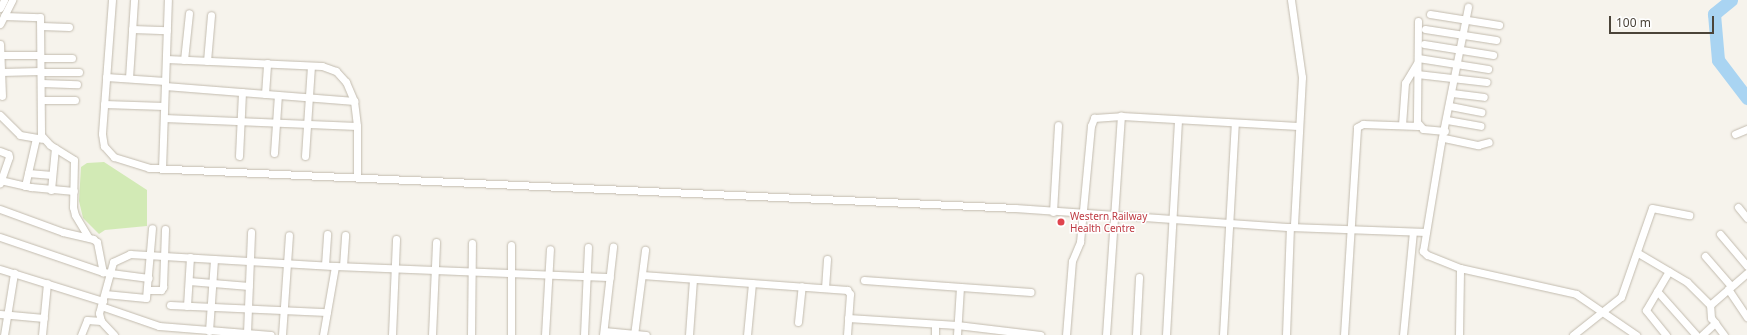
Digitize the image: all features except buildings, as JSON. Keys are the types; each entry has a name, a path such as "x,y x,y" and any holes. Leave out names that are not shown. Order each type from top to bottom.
{"street":[{"path":"0,8 4,0"},
{"path":"0,24 12,0"},
{"path":"112,0 102,134 107,151 114,157 137,166 1015,208 1230,224 1426,232"},
{"path":"129,78 134,0"},
{"path":"162,168 168,0"},
{"path":"1286,335 1302,77 1291,0"},
{"path":"1468,7 1450,106 1444,135 1441,142 1426,232 1425,253 1460,268 1565,291 1583,297 1603,310 1633,334"},
{"path":"184,60 189,13"},
{"path":"1430,14 1499,25"},
{"path":"4,16 38,16 41,26 39,139 25,186"},
{"path":"207,61 211,16"},
{"path":"1418,22 1418,126"},
{"path":"41,26 69,27"},
{"path":"1425,28 1496,40"},
{"path":"132,29 167,30"},
{"path":"0,44 2,96"},
{"path":"1424,44 1493,55"},
{"path":"0,55 72,58"},
{"path":"166,60 268,63 329,68 342,76 354,100 357,126 357,176"},
{"path":"1418,60 1488,69"},
{"path":"1402,125 1405,84 1418,60"},
{"path":"265,94 268,63"},
{"path":"305,156 311,66"},
{"path":"1,72 79,72"},
{"path":"1417,74 1487,82"},
{"path":"106,77 129,78 242,92 354,100"},
{"path":"40,83 77,84"},
{"path":"239,156 242,92"},
{"path":"1452,93 1484,98"},
{"path":"274,153 278,95"},
{"path":"40,100 75,100"},
{"path":"104,104 164,106"},
{"path":"1450,106 1480,112"},
{"path":"0,115 18,133 39,139 74,160 75,215 88,237"},
{"path":"1066,335 1072,261 1080,242 1092,120 1096,117 1120,116 1178,121 1299,126"},
{"path":"1106,335 1112,216 1120,116"},
{"path":"164,118 357,126"},
{"path":"1447,120 1480,126"},
{"path":"1166,335 1171,220 1178,121"},
{"path":"1223,335 1235,123"},
{"path":"1344,335 1358,127 1363,124 1418,126 1423,129 1478,146 1489,142"},
{"path":"1053,212 1058,125"},
{"path":"1735,134 1747,129"},
{"path":"51,190 55,148"},
{"path":"0,150 8,154 9,157 0,181 51,190 74,191"},
{"path":"28,173 52,175"},
{"path":"1738,207 1747,218"},
{"path":"0,208 63,232 88,237 98,242 106,272 101,321"},
{"path":"1574,335 1603,310 1621,297 1638,252 1652,208 1689,215"},
{"path":"103,300 146,298 151,255 152,228"},
{"path":"148,290 162,289 165,229"},
{"path":"247,333 251,232"},
{"path":"1403,335 1413,232"},
{"path":"324,265 327,234"},
{"path":"1720,234 1747,266"},
{"path":"282,335 289,235"},
{"path":"323,335 345,235"},
{"path":"0,237 106,272 149,278"},
{"path":"392,335 396,240"},
{"path":"432,335 436,242"},
{"path":"471,335 472,243"},
{"path":"510,335 511,245"},
{"path":"584,335 588,247"},
{"path":"613,247 604,333 646,335"},
{"path":"545,335 550,249"},
{"path":"634,334 645,250"},
{"path":"1638,252 1691,285 1710,306 1710,314 1724,335"},
{"path":"106,272 114,262 121,257 130,254 435,271 610,277"},
{"path":"1705,256 1730,287 1747,317"},
{"path":"187,306 190,257"},
{"path":"208,331 214,259"},
{"path":"825,288 828,259"},
{"path":"1459,335 1460,268"},
{"path":"0,269 103,300 143,322 178,332 208,331 235,334 247,333 271,335"},
{"path":"1666,335 1646,311 1669,271"},
{"path":"4,335 4,314 14,273"},
{"path":"1710,306 1730,287 1747,274"},
{"path":"642,275 802,286 850,292 847,335"},
{"path":"1136,335 1139,277"},
{"path":"689,335 693,278"},
{"path":"189,280 249,286"},
{"path":"864,280 1031,292"},
{"path":"747,335 752,282"},
{"path":"42,335 47,283"},
{"path":"798,322 802,286"},
{"path":"957,335 960,287"},
{"path":"1658,291 1696,335"},
{"path":"170,305 327,312"},
{"path":"4,314 44,318"},
{"path":"848,318 957,325 1040,335"},
{"path":"81,335 87,320 101,321 114,335"},
{"path":"1702,335 1715,323"},
{"path":"935,324 935,335"}],"green space":[{"path":"104,162 147,190 147,226 105,230 99,234 83,218 79,201 81,167 87,163"}],"waterway":[{"path":"1731,0 1714,14 1718,60 1747,98"}],"place":[{"name":"Western Railway Health Centre","path":"1061,222"}]}
